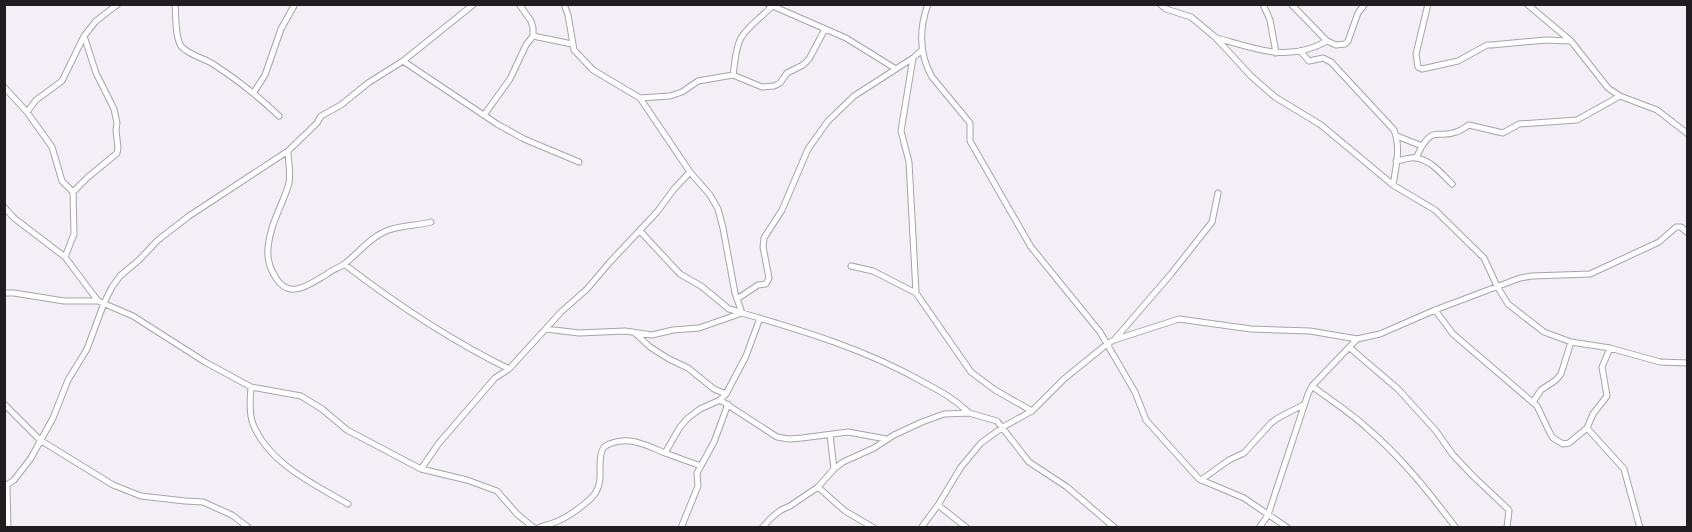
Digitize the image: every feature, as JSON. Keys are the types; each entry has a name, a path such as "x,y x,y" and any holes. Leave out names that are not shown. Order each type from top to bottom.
{"street":[{"path":"27,112 36,100 62,81 84,36 96,21 118,4"},
{"path":"175,4 179,42 182,48 208,60 254,92 279,116"},
{"path":"254,92 265,75 281,29 295,4"},
{"path":"8,528 6,487 25,465 53,418 68,380 87,349 101,302 120,276 189,216 288,151 317,123 321,116 342,105 368,83 403,61 474,4"},
{"path":"484,115 510,79 532,36 531,21 519,4"},
{"path":"564,4 574,50 593,70 640,98 690,172 710,195 718,209 742,313"},
{"path":"1160,4 1166,9 1191,17 1215,37 1256,81 1275,97 1321,125 1393,184 1435,210 1483,256 1508,304 1544,332 1571,342 1610,348 1660,362 1688,363"},
{"path":"1263,4 1270,20 1276,53"},
{"path":"1291,4 1327,41 1336,45 1345,44 1348,41 1357,15 1365,4"},
{"path":"1428,4 1416,54 1418,67 1422,69 1458,61 1486,45 1546,40 1571,41"},
{"path":"1527,4 1571,41 1603,83 1620,96 1657,111 1688,134"},
{"path":"927,5 921,28 922,50 927,70 970,123 970,141 1031,247 1090,318 1135,392 1146,420 1201,480 1244,498 1288,528"},
{"path":"733,75 741,38 770,6 846,38 896,69"},
{"path":"640,98 670,96 682,92 698,81 733,75 762,87 774,86 787,73 803,65 809,59 825,29"},
{"path":"73,192 117,153 118,148 114,109 96,73 84,36"},
{"path":"532,36 572,44"},
{"path":"1215,37 1276,53 1300,51 1316,47 1327,41"},
{"path":"737,299 758,285 768,282 763,247 764,238 782,210 808,149 818,133 854,96 922,50"},
{"path":"1300,51 1309,61 1323,58 1331,62 1394,130 1396,161 1393,184"},
{"path":"913,58 901,131 909,162 916,293"},
{"path":"403,61 496,124 524,139 579,162"},
{"path":"4,87 27,112 52,147 62,181 73,192 74,234 65,257"},
{"path":"1416,158 1428,137 1433,135 1457,132 1469,125 1503,133 1519,124 1577,120 1620,96"},
{"path":"1396,136 1422,147"},
{"path":"288,151 290,181 273,222 268,246 270,267 281,285 287,289 306,287 344,264 385,231 431,222"},
{"path":"1396,161 1416,158 1430,164 1452,184"},
{"path":"421,469 439,443 495,378 509,369 587,289 690,172"},
{"path":"1114,340 1212,222 1218,193"},
{"path":"4,207 14,218 65,257 101,302"},
{"path":"921,528 964,462 981,443 1003,427 1032,411 1064,379 1114,340 1179,319 1251,329 1310,330 1357,339 1380,334 1435,309 1520,278 1590,274 1659,242 1676,227 1681,227 1688,233"},
{"path":"640,231 680,274 701,286 729,309 818,337 894,365 954,399 969,413"},
{"path":"344,264 380,292 432,326 471,350 509,369"},
{"path":"851,266 873,272 916,293 971,372 995,390 1032,411"},
{"path":"4,293 64,301 101,302 133,316 205,362 250,387 295,393 322,409 347,430 421,469 467,480 497,491 517,514 536,528 560,521 595,495 601,474 602,448 619,440 641,443 700,466"},
{"path":"1435,309 1453,334 1537,406 1553,438 1563,444 1569,443 1587,428 1593,414 1607,396 1602,366 1610,348"},
{"path":"546,329 579,333 625,331 652,335 673,330 699,328 742,313"},
{"path":"665,453 688,418 700,409 720,400 726,394 746,356 760,318"},
{"path":"635,333 650,347 688,368 714,389 726,394"},
{"path":"1259,528 1268,515 1303,405 1312,386 1357,339"},
{"path":"1533,402 1541,390 1561,374 1571,342"},
{"path":"1350,348 1398,389 1436,431 1453,455 1509,510 1507,528"},
{"path":"1312,386 1365,425 1401,460 1456,528"},
{"path":"250,387 249,403 252,422 261,440 280,461 348,504"},
{"path":"720,400 777,437 802,438 848,432 886,439"},
{"path":"4,404 40,440 126,491 141,496 203,502 232,515 249,528"},
{"path":"681,528 698,486 700,466 714,442 728,404"},
{"path":"1201,480 1229,460 1244,453 1278,417 1303,405"},
{"path":"762,528 781,510 818,487 843,462 934,417 969,413 994,419 1003,427 1029,462 1067,487 1115,528"},
{"path":"1587,428 1624,469 1640,528"},
{"path":"830,435 834,469"},
{"path":"818,487 845,511 873,528"},
{"path":"938,505 968,528"}]}
